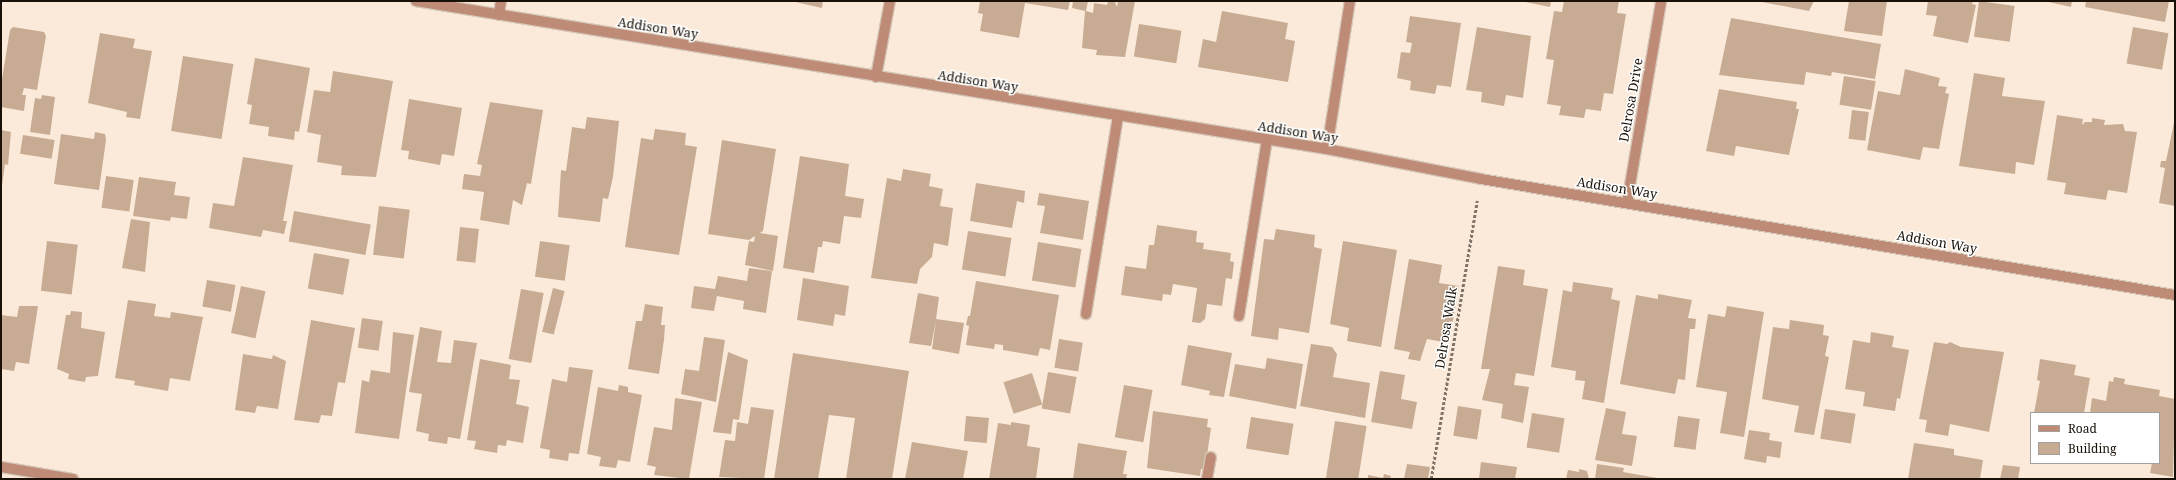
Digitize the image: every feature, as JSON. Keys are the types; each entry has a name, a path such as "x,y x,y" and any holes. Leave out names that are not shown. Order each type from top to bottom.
{"street":[{"name":"Addison Way","path":"416,1 1327,150 1481,179 2175,295"},
{"path":"499,15 501,1"},
{"path":"876,77 890,1"},
{"path":"1327,150 1350,1"},
{"name":"Delrosa Drive","path":"1626,203 1661,1"},
{"path":"1086,314 1118,117"},
{"path":"1240,316 1267,140"},
{"path":"1207,479 1211,457"},
{"path":"1,467 73,479"}],"path":[{"name":"Delrosa Walk","path":"1431,479 1481,179"}],"building":[{"path":"791,1 823,1 822,8"},
{"path":"980,1 1070,1 1068,10 1025,3 1019,38 980,31 983,14 978,13"},
{"path":"1073,1 1088,1 1086,11 1093,13 1094,3 1107,5 1108,1 1115,2 1117,7 1118,1 1135,1 1125,57 1096,55 1097,50 1082,48 1085,11 1072,8"},
{"path":"1520,1 1551,1 1550,7"},
{"path":"1564,1 1619,1 1617,13 1626,14 1613,94 1604,93 1601,111 1586,109 1584,118 1559,115 1561,106 1547,104 1554,60 1546,59 1554,11 1562,12"},
{"path":"1757,1 1814,1 1809,11"},
{"path":"1849,1 1887,1 1882,36 1844,31"},
{"path":"1928,1 1973,1 1972,4 1976,5 1968,43 1933,36 1937,16 1926,15"},
{"path":"1979,1 2015,6 2010,42 1974,37"},
{"path":"2044,1 2072,1 2071,7"},
{"path":"2086,1 2169,1 2165,22 2085,7"},
{"path":"1222,11 1288,23 1285,39 1295,41 1288,82 1198,67 1203,39 1216,42"},
{"path":"1410,16 1461,23 1451,87 1437,85 1435,94 1410,90 1411,81 1397,78 1401,52 1410,53 1412,43 1406,42"},
{"path":"1731,18 1881,44 1875,79 1832,72 1831,76 1806,72 1804,85 1719,75"},
{"path":"1139,24 1181,31 1176,63 1134,57"},
{"path":"13,27 44,32 46,36 37,90 24,88 22,95 26,95 24,111 1,107 1,85 10,30"},
{"path":"1477,27 1531,36 1523,98 1506,95 1504,106 1481,102 1482,92 1466,90"},
{"path":"2133,27 2168,33 2162,70 2127,63"},
{"path":"100,33 135,39 133,48 152,51 140,119 126,117 127,112 88,103"},
{"path":"183,56 233,64 221,139 171,131"},
{"path":"255,58 310,68 299,132 295,131 294,140 268,136 269,127 249,124 252,105 247,104"},
{"path":"1905,69 1940,78 1938,86 1947,87 1945,93 1949,94 1939,149 1923,147 1920,160 1867,150 1878,91 1900,95"},
{"path":"333,71 393,81 376,177 341,175 342,166 317,162 321,135 307,132 314,90 330,92"},
{"path":"1974,73 2005,78 2002,96 2045,101 2034,165 2016,162 2015,174 1959,166"},
{"path":"1844,76 1876,81 1871,110 1839,105"},
{"path":"1719,89 1797,102 1796,109 1799,109 1789,155 1736,146 1734,156 1706,151"},
{"path":"42,95 55,97 50,135 30,132 35,98 41,99"},
{"path":"409,99 462,108 454,156 442,154 440,165 408,159 409,151 401,150"},
{"path":"490,102 543,110 531,184 527,183 522,205 513,200 509,225 480,220 484,192 462,189 464,174 480,176 482,165 477,164"},
{"path":"1852,110 1869,112 1865,141 1848,139"},
{"path":"2057,115 2083,119 2082,125 2085,122 2092,122 2092,118 2105,120 2104,125 2123,124 2125,131 2137,132 2127,193 2108,190 2106,200 2064,194 2066,183 2047,180"},
{"path":"587,117 619,121 613,177 608,199 603,198 600,222 558,217 561,170 566,171 572,127 585,129"},
{"path":"2175,118 2175,206 2159,203 2165,168 2160,167 2161,161 2166,161"},
{"path":"655,129 686,133 685,145 697,147 679,255 625,247 641,138 653,140"},
{"path":"1,130 11,132 8,165 5,164 2,186"},
{"path":"95,132 105,134 106,140 99,190 54,184 61,134 94,139"},
{"path":"23,135 55,140 52,159 20,154"},
{"path":"722,140 776,149 763,231 760,233 778,236 773,271 745,265 749,241 754,242 755,236 749,240 708,234"},
{"path":"800,156 849,164 845,196 864,199 861,218 844,216 840,244 823,241 822,247 818,247 814,273 783,268"},
{"path":"243,157 293,165 283,221 287,221 284,234 263,230 261,237 209,228 213,203 234,206"},
{"path":"903,169 931,174 929,186 943,189 940,206 953,208 948,246 934,243 932,257 920,269 917,284 871,278 887,178 901,181"},
{"path":"106,176 134,180 129,212 102,208"},
{"path":"139,177 176,182 174,195 190,197 187,219 171,217 170,221 133,216"},
{"path":"976,183 1025,191 1024,203 1017,201 1012,228 970,221"},
{"path":"1039,193 1089,201 1083,240 1040,233 1045,206 1037,205"},
{"path":"379,206 410,210 404,258 373,255"},
{"path":"294,211 371,225 365,255 289,242"},
{"path":"131,219 150,222 145,272 122,268"},
{"path":"1157,225 1197,231 1196,242 1204,243 1203,249 1231,253 1230,261 1234,262 1232,279 1226,278 1222,306 1207,304 1205,319 1200,323 1192,322 1197,288 1173,284 1171,295 1163,294 1162,301 1121,295 1125,266 1146,269 1149,245 1154,245"},
{"path":"460,227 479,229 475,263 456,261"},
{"path":"1276,229 1315,235 1314,247 1322,249 1309,333 1279,328 1278,340 1251,336 1264,239 1274,240"},
{"path":"968,231 1011,238 1005,276 962,270"},
{"path":"47,241 78,245 72,294 41,291"},
{"path":"540,241 570,245 565,281 535,277"},
{"path":"1343,241 1397,250 1381,347 1347,341 1349,328 1330,324"},
{"path":"1038,242 1081,249 1075,287 1032,281"},
{"path":"314,253 349,259 343,295 308,288"},
{"path":"1409,259 1442,265 1439,283 1459,286 1449,343 1427,339 1420,361 1408,359 1410,352 1394,349"},
{"path":"1498,266 1525,270 1523,285 1548,289 1534,376 1516,373 1514,385 1529,387 1523,423 1501,418 1503,404 1482,400 1490,369 1481,369"},
{"path":"749,268 772,271 766,313 743,309 744,301 717,296 714,311 691,308 694,286 715,289 718,276 747,281"},
{"path":"803,278 849,286 845,316 835,314 833,326 797,320"},
{"path":"207,280 236,285 231,312 202,307"},
{"path":"976,281 1059,295 1050,350 1040,348 1038,356 1003,350 1003,345 995,344 994,349 966,345 969,326 966,325 968,316 970,316"},
{"path":"1573,282 1613,288 1611,299 1620,301 1604,403 1582,399 1585,381 1575,380 1576,371 1551,367 1563,290 1572,292"},
{"path":"241,286 265,291 255,338 231,333"},
{"path":"553,288 565,291 554,335 542,332"},
{"path":"521,289 544,293 531,363 509,359"},
{"path":"918,293 939,297 936,319 964,323 959,354 932,349 936,321 931,346 909,343"},
{"path":"1658,294 1692,300 1688,318 1696,319 1695,329 1690,329 1685,380 1678,379 1675,394 1620,384 1636,295 1658,299"},
{"path":"128,300 156,304 154,316 170,318 171,312 203,317 190,381 170,378 168,391 134,385 135,381 115,378"},
{"path":"645,304 663,307 661,325 665,325 659,374 628,369 636,321 642,321"},
{"path":"19,306 38,306 29,364 16,362 14,371 1,369 1,315 17,317"},
{"path":"1727,306 1764,312 1744,437 1720,433 1727,392 1696,387 1708,314 1725,317"},
{"path":"71,311 82,312 81,328 105,332 98,376 86,377 85,382 68,379 69,374 57,369 66,315 70,315"},
{"path":"362,318 383,321 379,351 358,348"},
{"path":"311,320 355,328 345,383 338,382 332,416 321,415 319,423 294,420"},
{"path":"1790,320 1824,325 1823,335 1829,336 1825,356 1829,357 1814,435 1794,432 1799,406 1762,399 1773,327 1789,329"},
{"path":"420,327 442,331 437,362 451,363 454,340 477,343 460,439 448,437 447,444 428,441 429,434 416,431 422,394 409,392"},
{"path":"393,332 414,335 399,439 355,433 362,380 369,382 371,370 390,373"},
{"path":"1871,332 1894,336 1892,347 1909,350 1900,399 1897,398 1895,411 1863,406 1865,392 1845,389 1853,340 1870,343"},
{"path":"704,337 725,340 716,402 681,394 685,369 699,371"},
{"path":"1059,339 1083,343 1078,371 1054,368"},
{"path":"1934,342 1947,344 1950,342 1961,347 2004,352 1989,432 1950,424 1948,436 1925,432 1927,420 1919,419"},
{"path":"1311,344 1332,347 1337,354 1333,377 1370,383 1365,418 1300,406"},
{"path":"1188,345 1232,353 1224,397 1209,395 1210,391 1181,385"},
{"path":"728,352 748,360 739,420 733,419 731,434 713,432"},
{"path":"793,353 909,371 892,479 846,479 855,418 829,415 818,479 774,479"},
{"path":"243,354 272,359 273,355 286,361 278,409 257,406 255,413 235,410"},
{"path":"1267,358 1303,364 1296,409 1229,396 1235,364 1265,369"},
{"path":"480,359 511,365 509,379 520,380 516,404 529,407 523,443 507,440 506,446 498,445 497,453 474,449 476,441 467,440"},
{"path":"2040,359 2076,365 2074,375 2090,378 2084,412 2034,412 2040,381 2037,380"},
{"path":"569,367 593,370 579,454 569,453 568,461 549,458 550,450 540,448 552,379 567,382"},
{"path":"1380,371 1405,375 1401,399 1417,402 1412,429 1371,422"},
{"path":"1048,372 1077,377 1070,413 1042,408"},
{"path":"1032,373 1042,404 1014,414 1003,382"},
{"path":"2114,377 2125,379 2124,384 2160,390 2159,396 2175,399 2173,477 2150,473 2152,464 2160,464 2160,412 2090,412 2092,398 2106,401 2109,381 2113,382"},
{"path":"619,385 628,387 628,392 642,395 630,462 618,460 616,468 599,466 601,457 587,454 598,387 618,391"},
{"path":"1124,385 1153,390 1143,442 1115,437"},
{"path":"675,398 702,402 689,479 654,475 656,467 647,465 654,427 672,430"},
{"path":"1458,406 1482,410 1477,439 1453,436"},
{"path":"751,407 774,410 764,479 719,477 725,440 735,441 737,422 748,424"},
{"path":"1606,408 1626,412 1622,434 1637,436 1632,466 1595,460"},
{"path":"1825,409 1856,414 1851,443 1820,439"},
{"path":"1153,411 1208,419 1207,427 1211,428 1205,469 1201,469 1200,476 1147,468"},
{"path":"1532,413 1565,418 1559,453 1527,448"},
{"path":"966,416 989,418 987,443 964,441"},
{"path":"1678,416 1700,419 1695,450 1674,447"},
{"path":"1251,417 1293,424 1288,455 1246,449"},
{"path":"1335,421 1367,426 1358,479 1326,478"},
{"path":"1011,422 1030,425 1027,446 1040,448 1036,479 989,479 998,423 1011,425"},
{"path":"1749,430 1770,433 1769,440 1782,442 1780,458 1767,456 1766,463 1744,459"},
{"path":"912,442 968,451 963,479 905,479"},
{"path":"1078,443 1127,451 1123,474 1127,474 1126,479 1073,479"},
{"path":"1914,443 1954,449 1954,455 1983,460 1980,479 1908,479"},
{"path":"1481,462 1517,467 1515,479 1479,479"},
{"path":"1407,464 1430,467 1428,479 1404,479"},
{"path":"1597,464 1624,468 1623,472 1663,479 1595,479"},
{"path":"2003,465 2020,467 2018,479 2000,479"},
{"path":"1579,469 1587,471 1589,479 1566,479 1568,470 1579,472"},
{"path":"1384,474 1391,476 1390,479 1368,479 1368,475 1383,478"}]}
